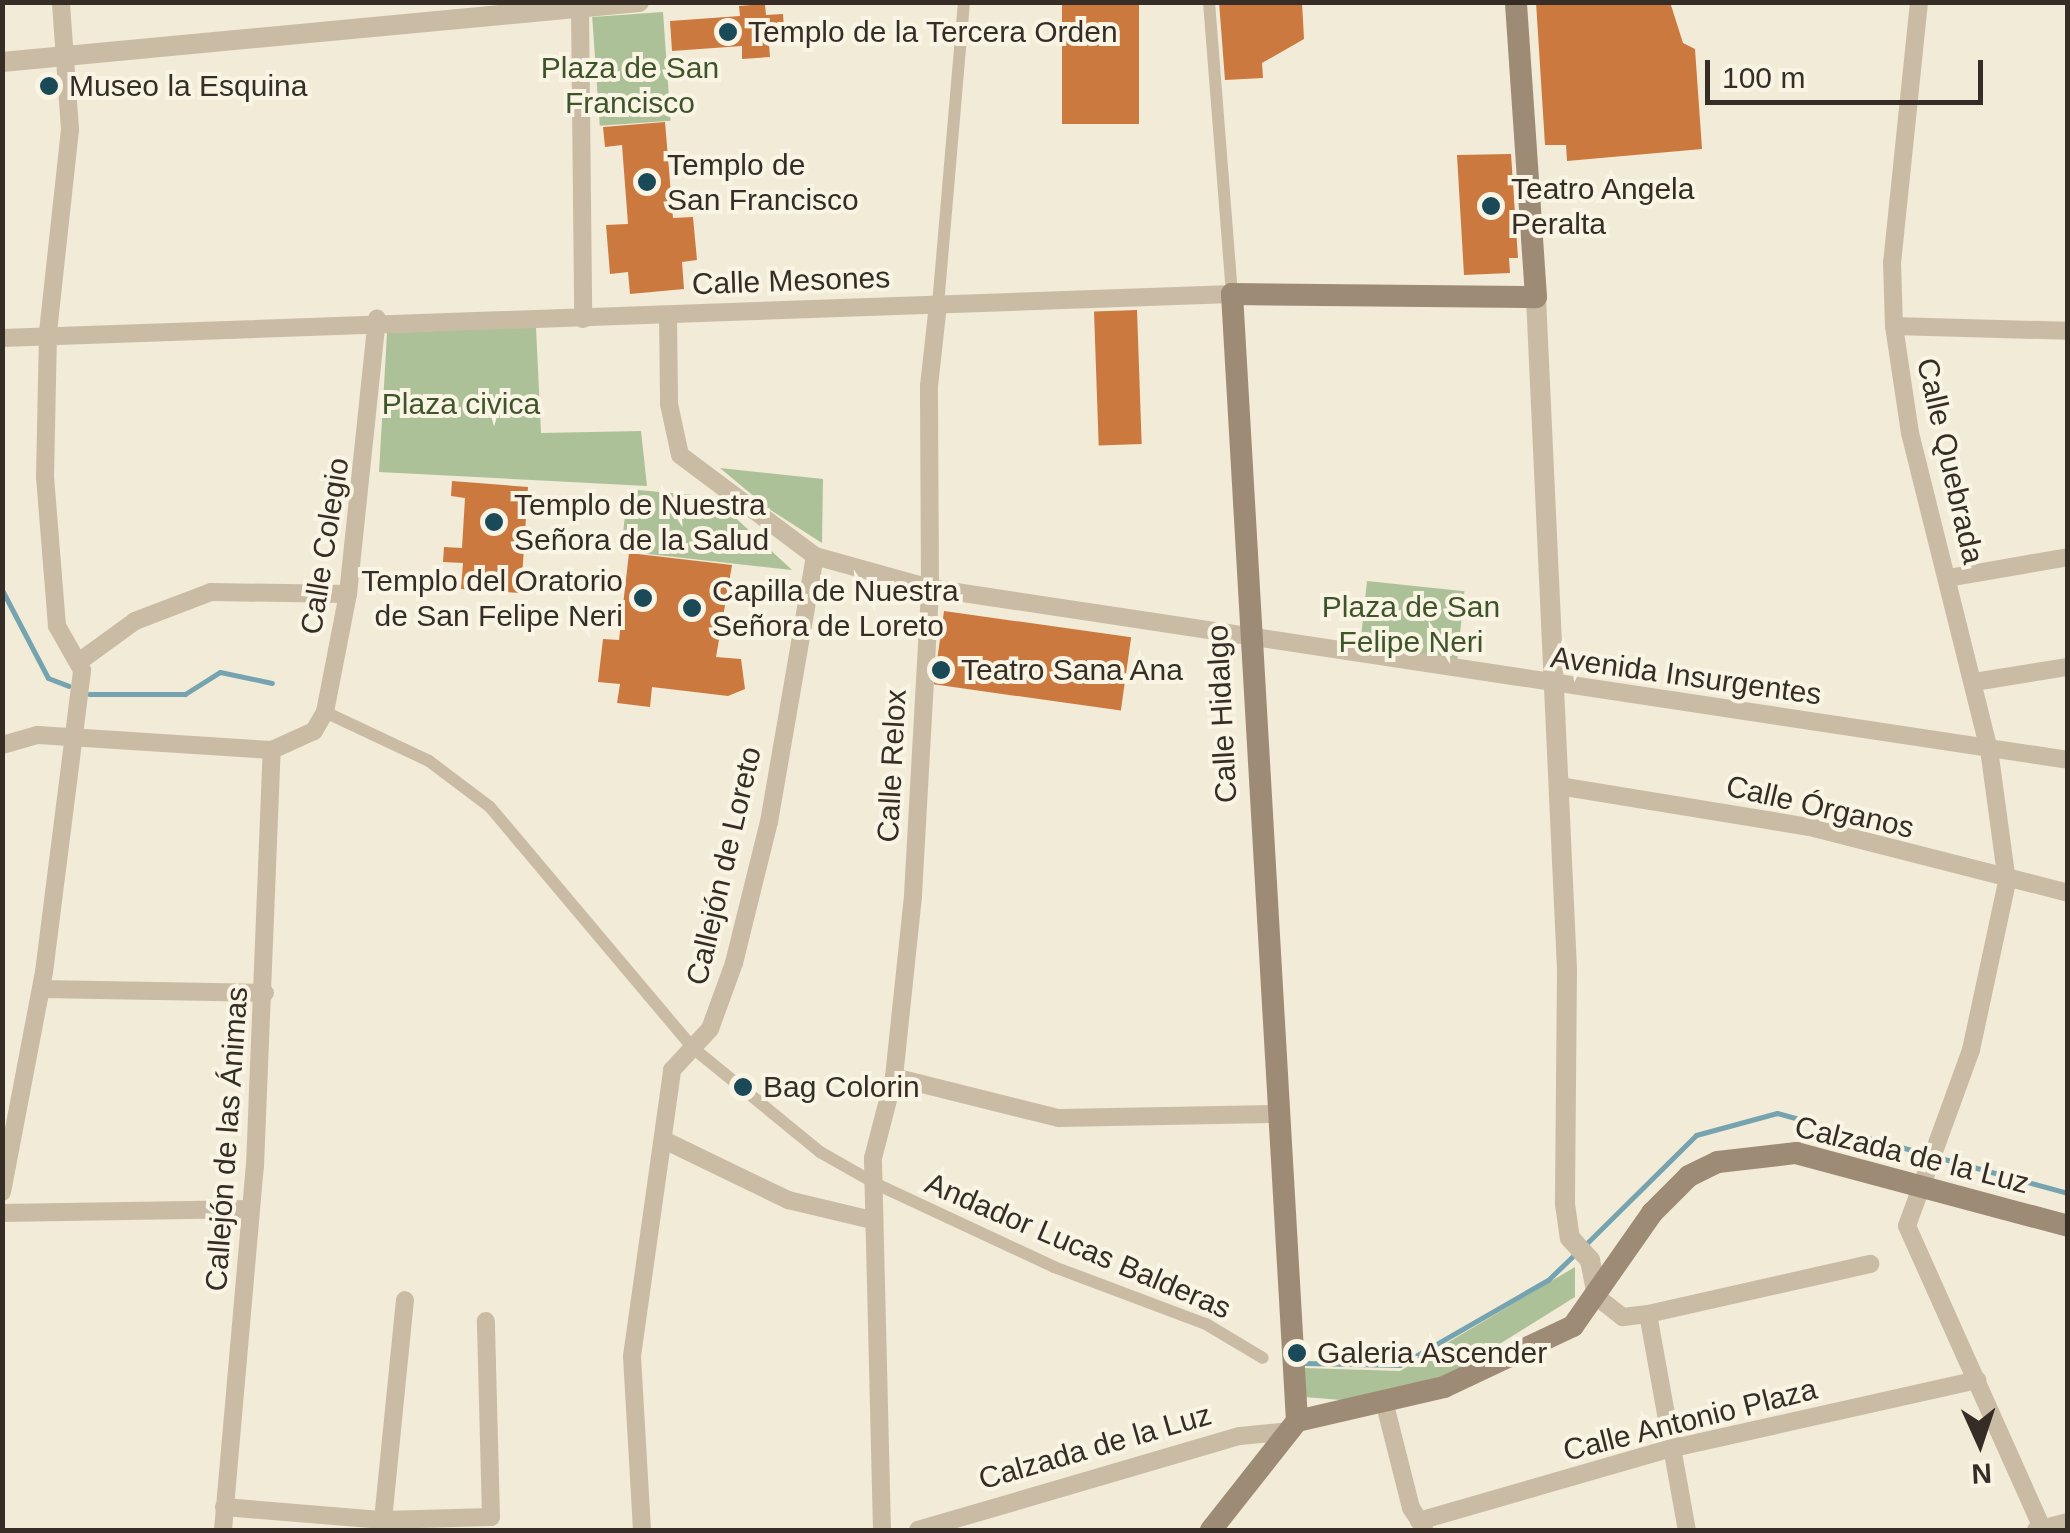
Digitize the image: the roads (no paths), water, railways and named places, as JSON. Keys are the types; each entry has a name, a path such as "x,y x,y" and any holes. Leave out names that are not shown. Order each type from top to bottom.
{"main road":[{"path":"1516,2 1536,297"},
{"name":"Calle Mesones","path":"1232,294 1536,297"},
{"name":"Calle Hidalgo","path":"1232,294 1247,636 1294,1426"},
{"name":"Calzada de la Luz","path":"1294,1426 1385,1405 1532,1350 1572,1326 1597,1297 1652,1213 1689,1176 1718,1162 1796,1153 1923,1176 2068,1226"},
{"path":"1211,1530 1294,1426"}],"street":[{"path":"2,1192 40,990 80,661 57,626 50,576 48,332 70,129 62,2"},
{"path":"2,62 639,2"},
{"name":"Calle Relox","path":"882,1530 872,1182 894,1077 913,895 930,588 928,386 964,2"},
{"name":"Calle Hidalgo","path":"1209,2 1232,294"},
{"name":"Calle Quebrada","path":"1919,2 1892,263 1894,326 1910,433 1989,749 2008,882"},
{"path":"580,8 583,318"},
{"name":"Calle Mesones","path":"2,338 48,332 377,318 668,316 1232,294"},
{"path":"1536,297 1559,786 1570,1238 1590,1260 1597,1297 1623,1317 1870,1264"},
{"name":"Avenida Insurgentes","path":"668,316 670,404 680,455 815,556 930,588 2068,760"},
{"name":"Calle Colegio","path":"325,712 348,594 377,318"},
{"path":"1894,326 2068,332"},
{"name":"Callejón de Loreto","path":"642,1530 632,1356 666,1142 672,1070 710,1028 764,840 815,556"},
{"path":"1948,578 2068,558"},
{"path":"80,661 135,621 211,592 348,594"},
{"path":"1974,682 2068,667"},
{"path":"2,746 38,736 272,750 314,731 325,712"},
{"name":"Andador Lucas Balderas","path":"325,712 429,761 490,808 693,1048 820,1152 872,1182 1054,1267 1206,1324 1263,1358"},
{"name":"Callejón de las Ánimas","path":"223,1530 266,993 272,750"},
{"name":"Calle Órganos","path":"1559,786 1810,827 2008,882 2068,894"},
{"path":"2008,882 1971,1050 1908,1226 2040,1530 2068,1522"},
{"path":"40,990 266,993"},
{"path":"894,1077 1059,1118 1277,1114"},
{"path":"666,1142 788,1200 871,1220"},
{"path":"2,1212 251,1208"},
{"path":"384,1520 404,1300"},
{"path":"1648,1314 1669,1449 1687,1530"},
{"path":"224,1507 384,1520 491,1517 486,1321"},
{"name":"Calle Antonio Plaza","path":"1423,1526 1669,1449 1976,1380"},
{"path":"1385,1405 1423,1526"},
{"name":"Calzada de la Luz","path":"918,1530 1240,1436 1294,1426"}],"waterway":[{"path":"2,590 48,678 69,686"},
{"path":"89,694 185,694 220,672 272,683"},
{"path":"1585,1245 1696,1135 1777,1113 2068,1193"},
{"path":"1304,1363 1400,1365 1548,1280 1577,1252"}],"place":[{"name":"Templo de la Tercera Orden","path":"728,32"},
{"name":"Museo la Esquina","path":"49,86"},
{"name":"Templo de San Francisco","path":"647,182"},
{"name":"Teatro Angela Peralta","path":"1491,206"},
{"name":"Templo de Nuestra Señora de la Salud","path":"494,522"},
{"name":"Templo del Oratorio de San Felipe Neri","path":"643,598"},
{"name":"Capilla de Nuestra Señora de Loreto","path":"692,608"},
{"name":"Teatro Sana Ana","path":"941,670"},
{"name":"Bag Colorin","path":"743,1087"},
{"name":"Galeria Ascender","path":"1297,1353"}],"park label":[{"name":"Plaza de San Francisco","path":"630,85"},
{"name":"Plaza civica","path":"461,404"},
{"name":"Plaza de San Felipe Neri","path":"1411,624"}]}
